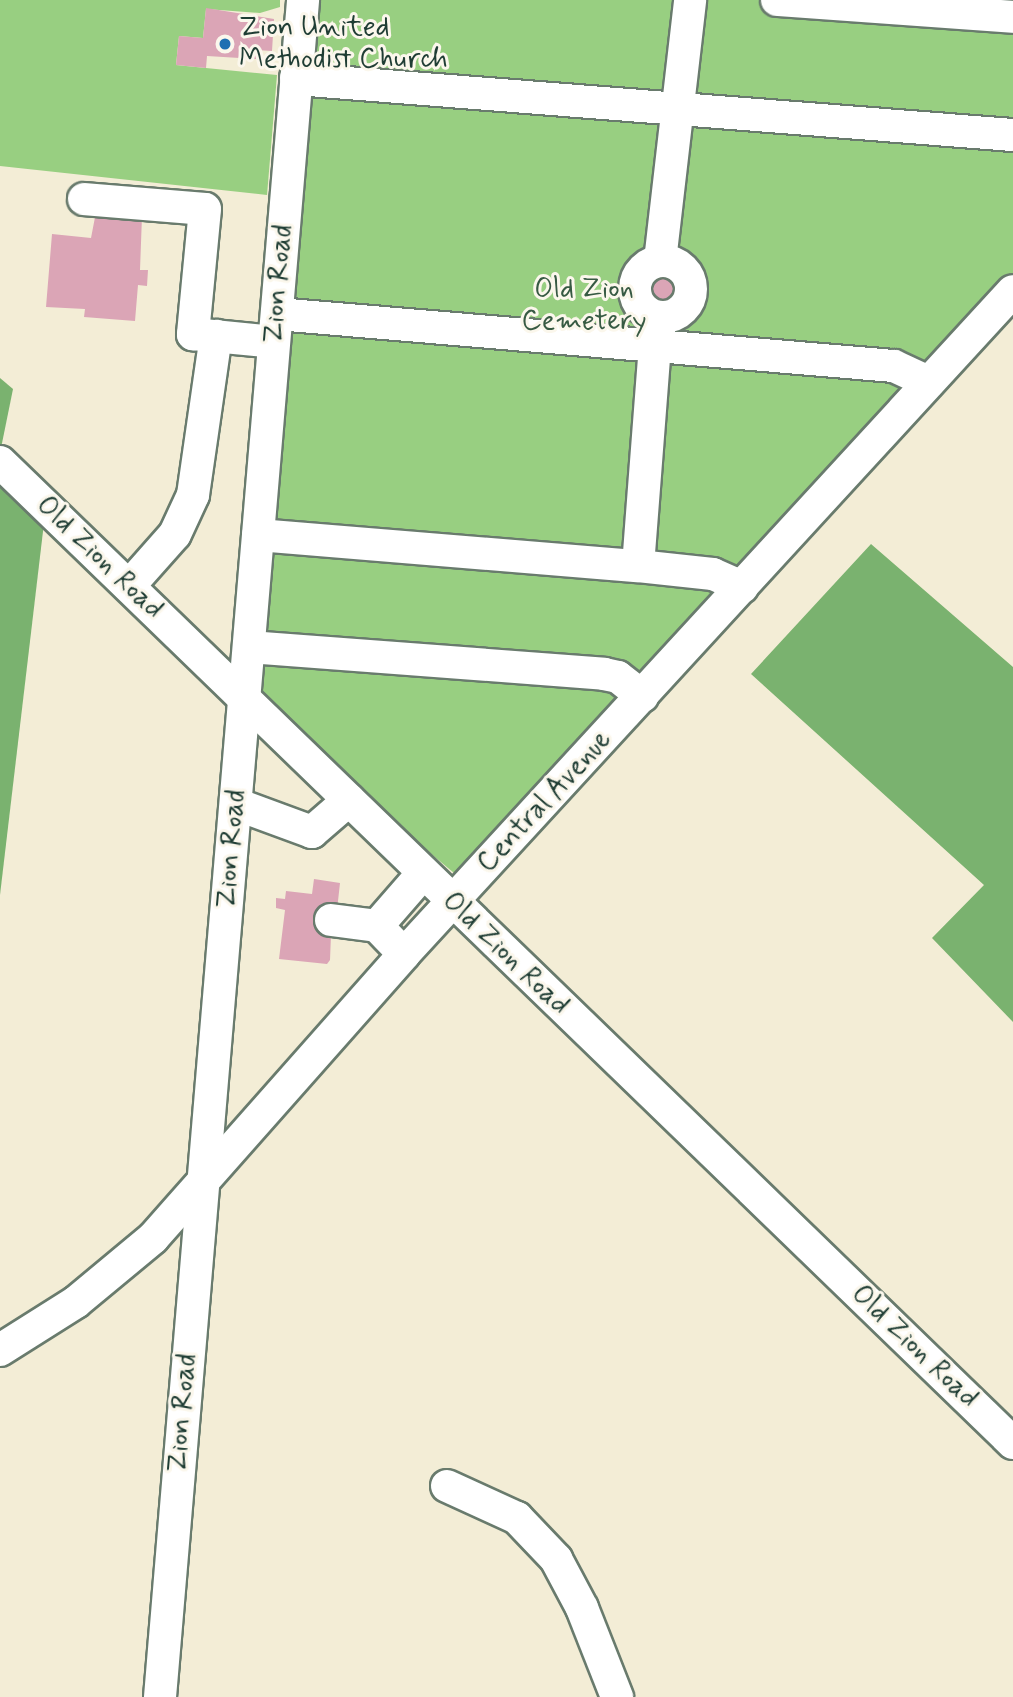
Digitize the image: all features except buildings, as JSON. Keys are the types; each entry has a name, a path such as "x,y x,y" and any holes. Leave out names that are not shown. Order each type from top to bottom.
{"street":[{"name":"Zion Road","path":"160,1697 303,0"},
{"path":"660,261 675,111 690,0"},
{"path":"777,0 1013,17"},
{"path":"296,79 675,111 1013,135"},
{"path":"83,199 205,209 193,334 216,336 276,328 656,332 894,366 929,382"},
{"path":"638,566 656,332 635,292 644,268 660,261 686,272 691,290 684,308 656,332"},
{"name":"Central Avenue","path":"0,1350 56,1317 125,1262 203,1183 404,954 1013,291"},
{"path":"129,586 174,534 193,495 216,336"},
{"name":"Old Zion Road","path":"0,462 245,698 452,904 1013,1443"},
{"path":"258,535 713,574 741,587"},
{"path":"249,647 604,674 618,677 642,696"},
{"path":"236,804 312,832 349,800"},
{"path":"377,926 423,873"},
{"path":"331,920 377,926 404,954"},
{"path":"447,1486 517,1518 556,1559 582,1608 617,1697"}],"green space":[{"path":"0,0 280,0 280,7 260,13 206,9 203,38 179,36 176,65 277,75 267,195 0,166"},
{"name":"Old Zion Cemetery","path":"303,0 1013,0 1013,291 660,678 454,873 245,698"},
{"path":"0,378 13,389 0,453"},
{"path":"0,457 46,506 0,895"},
{"path":"871,544 1013,667 1013,1022 932,938 984,885 751,674"}],"place":[{"name":"Zion United Methodist Church","path":"225,44"}]}
